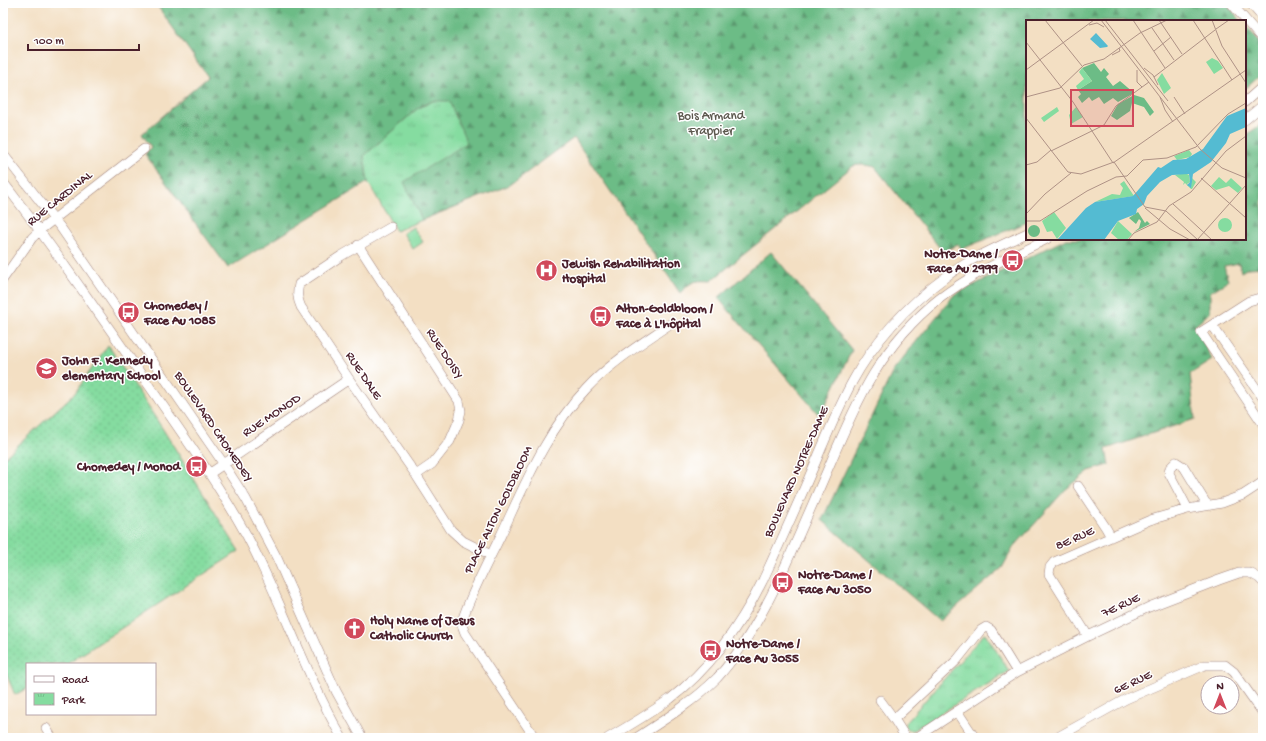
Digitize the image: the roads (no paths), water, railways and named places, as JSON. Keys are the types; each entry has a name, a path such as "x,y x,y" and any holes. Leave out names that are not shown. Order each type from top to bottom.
{"street":[{"path":"1231,3 1246,20"},
{"path":"1250,3 1263,18"},
{"path":"1246,20 1263,40"},
{"path":"1246,101 1263,86"},
{"path":"1246,119 1263,105"},
{"name":"RUE CARDINAL","path":"3,279 32,238 40,230 144,149"},
{"name":"BOULEVARD CHOMEDEY","path":"3,154 54,218 224,464 249,505 271,546 334,686 362,738"},
{"path":"3,182 40,230 224,497 251,545 272,589 314,686 342,738"},
{"name":"RUE DALE","path":"391,227 358,245 299,284 297,292 298,300 301,307 349,379 416,475 448,526 455,534 468,544 491,555"},
{"name":"BOULEVARD NOTRE-DAME","path":"608,738 653,710 688,684 712,659 735,630 763,580 850,386 867,357 887,330 906,310 947,276 973,260 1026,234"},
{"name":"BOULEVARD NOTRE-DAME","path":"636,738 678,711 705,689 727,666 748,636 781,575 855,407 874,372 898,339 927,310 960,284 987,268 1045,240"},
{"name":"RUE DOISY","path":"358,245 459,401 461,411 450,441 432,464 416,475"},
{"path":"1263,297 1249,301 1201,332 1263,424"},
{"name":"PLACE ALTON GOLDBLOOM","path":"535,738 462,627 462,620 465,610 547,442 566,412 600,375 623,356 670,324"},
{"path":"1212,325 1263,398"},
{"name":"RUE MONOD","path":"209,474 349,379"},
{"path":"1242,392 1252,384"},
{"path":"1188,509 1169,473 1170,468 1176,462 1184,467 1207,505"},
{"name":"8E RUE","path":"1088,636 1049,574 1050,567 1054,562 1150,520 1188,509 1222,503 1243,495 1263,482"},
{"path":"1078,486 1111,537"},
{"name":"7E RUE","path":"916,738 1017,672 1149,607 1239,573 1250,573 1263,582"},
{"path":"894,719 957,660 981,630 986,628 991,630 1017,672"},
{"name":"6E RUE","path":"1056,738 1126,699 1205,665 1225,665 1234,672 1263,713"},
{"path":"880,700 906,738"},
{"path":"957,711 975,738"},
{"path":"46,728 52,738"}],"place":[{"name":"Notre-Dame / Face Au 2999","path":"1013,261"},
{"name":"Jewish Rehabilitation Hospital","path":"546,271"},
{"name":"Chomedey / Face Au 1085","path":"128,313"},
{"name":"Alton-Goldbloom / Face à L'hôpital","path":"601,316"},
{"name":"John F. Kennedy elementary School","path":"47,368"},
{"name":"Chomedey / Monod","path":"196,467"},
{"name":"Notre-Dame / Face Au 3050","path":"783,582"},
{"name":"Holy Name of Jesus Catholic Church","path":"354,628"},
{"name":"Notre-Dame / Face Au 3055","path":"710,651"}],"park label":[{"name":"Bois Armand Frappier","path":"711,124"}]}
